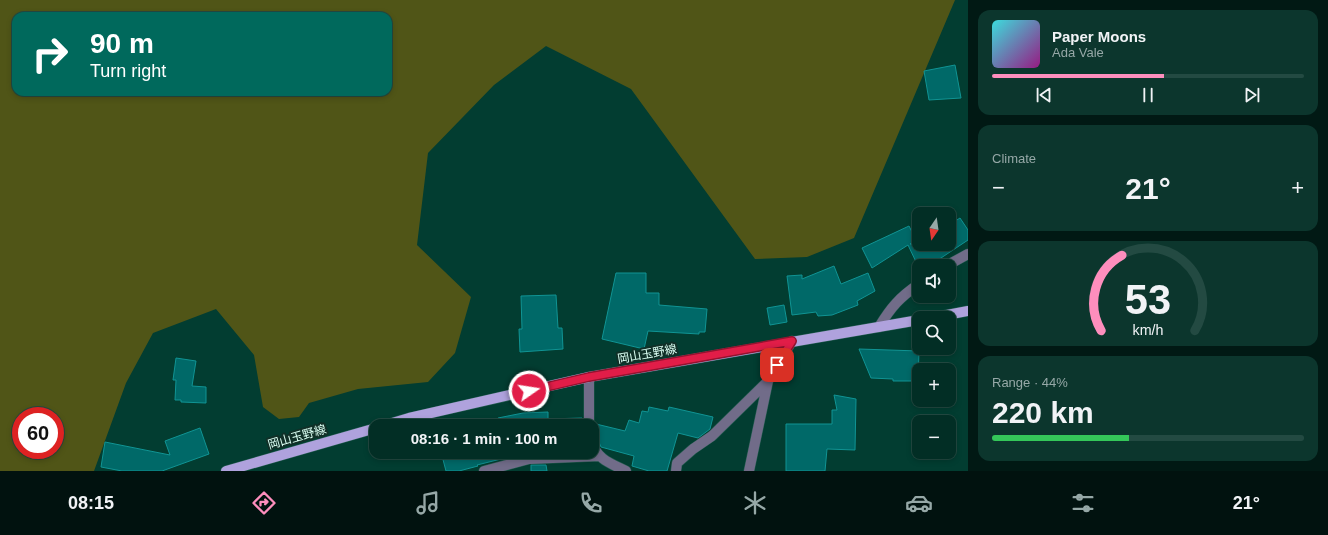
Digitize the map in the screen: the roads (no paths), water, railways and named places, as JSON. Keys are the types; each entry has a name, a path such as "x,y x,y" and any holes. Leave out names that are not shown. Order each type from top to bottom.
{"main road":[{"path":"956,313 968,311"},
{"name":"岡山玉野線","path":"406,419 589,377 912,321"},
{"name":"岡山玉野線","path":"226,471 369,430"}],"street":[{"path":"956,261 968,254"},
{"path":"879,327 888,312 902,296 912,289"},
{"path":"676,471 677,463 693,449 712,436 768,381 792,341"},
{"path":"589,377 589,419"},
{"path":"749,471 768,381"},
{"path":"484,471 529,459 600,456 606,461 626,471"}]}
